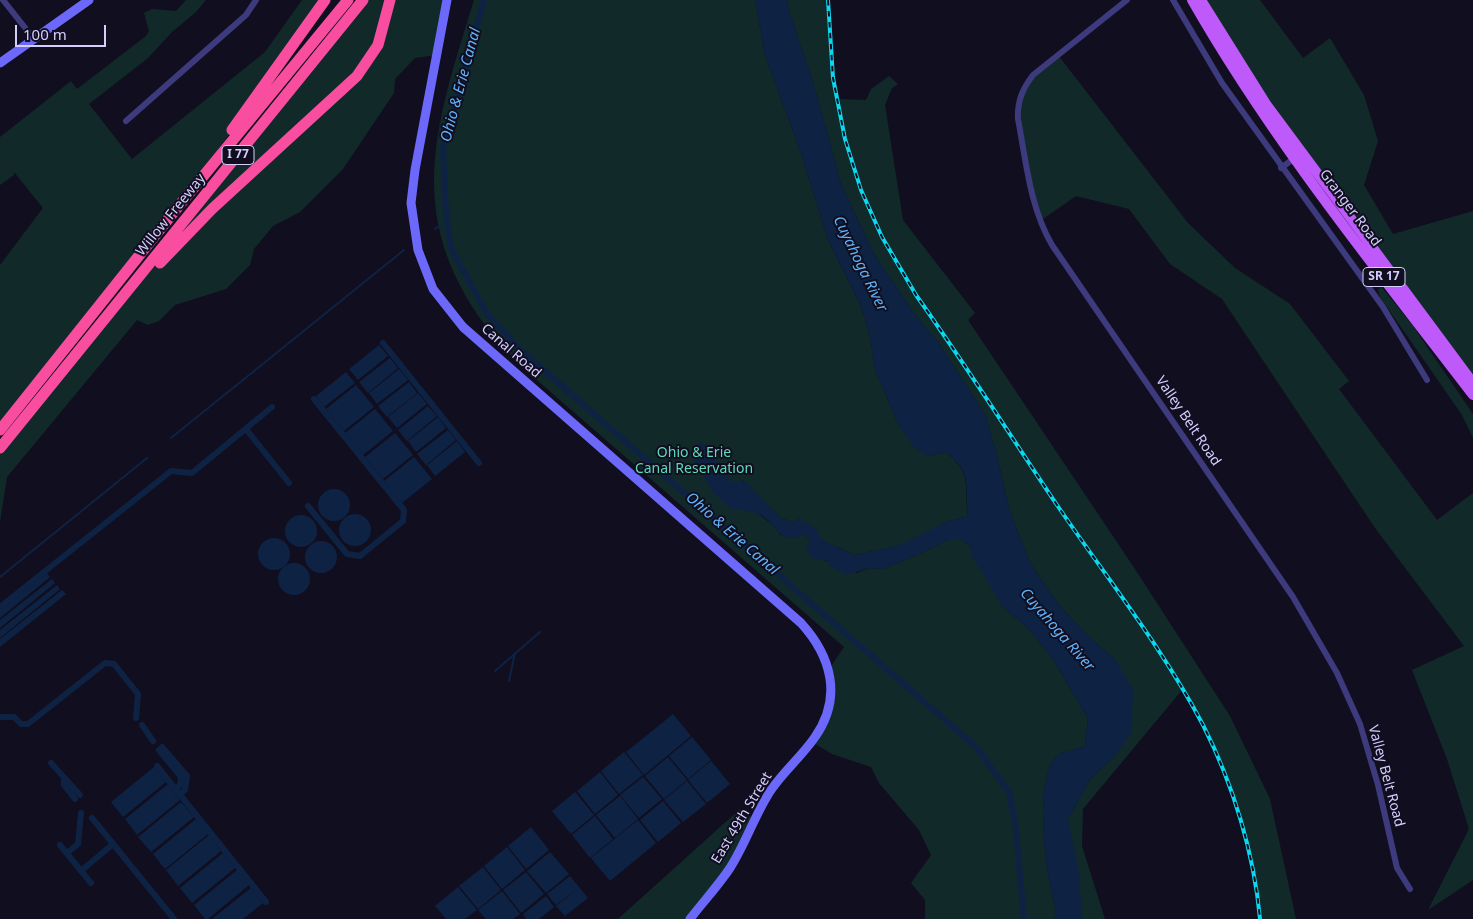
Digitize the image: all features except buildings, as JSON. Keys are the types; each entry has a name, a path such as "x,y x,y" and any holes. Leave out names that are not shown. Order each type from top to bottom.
{"highway":[{"path":"173,213 324,0"},
{"name":"Willow Freeway","path":"0,430 173,213 348,0"},
{"name":"Willow Freeway","path":"0,448 363,0"},
{"path":"113,310 212,209 357,76 378,45 390,1"}],"main road":[{"name":"Granger Road","path":"1192,0 1239,78 1473,382"},
{"name":"Granger Road","path":"1201,0 1298,155 1473,396"},
{"path":"1440,338 1473,377"}],"street":[{"path":"3,0 34,38"},
{"path":"0,62 89,0"},
{"path":"126,121 246,16 256,0"},
{"name":"Canal Road","path":"447,0 416,161 411,203 418,250 433,289 463,327 801,623"},
{"name":"Valley Belt Road","path":"1126,0 1033,75 1024,87 1017,108 1018,119 1037,211 1043,230 1293,598 1337,673 1360,724 1378,785 1397,868 1410,889"},
{"path":"1172,0 1222,83 1281,168 1383,307 1427,380"},
{"path":"1281,168 1298,155"},
{"name":"East 49th Street","path":"690,919 730,867 771,790 816,735 828,713 830,686 824,656 818,644 801,623"}],"green space":[{"path":"186,0 206,0 148,58 89,104 132,159 265,52 302,0 325,0 173,213 0,430 0,265 43,208 14,172 14,175 0,185 0,137 71,81 77,89 146,36 149,31 144,13 152,9 176,11"},
{"path":"363,0 447,0 436,55 415,58 395,79 394,93 343,169 300,212 273,226 254,249 250,265 226,289 175,305 159,321 148,325 137,320 7,477 0,522 0,448"},
{"name":"Ohio & Erie Canal Reservation","path":"474,0 755,0 765,55 802,156 828,240 861,306 870,336 875,370 899,426 927,456 946,452 961,468 966,482 968,516 946,522 906,544 854,555 822,540 799,518 795,523 781,518 743,481 721,498 735,509 742,508 755,512 772,525 781,535 804,534 810,540 808,546 819,558 857,573 869,568 882,569 913,557 950,539 960,539 970,545 1002,606 1028,628 1050,655 1088,718 1085,746 1056,757 1050,768 1046,783 1043,819 1044,838 1055,907 1054,919 925,919 925,900 911,883 931,855 919,830 879,783 871,767 832,754 812,742 828,713 828,671 844,647 510,355 495,338 465,295 446,254 436,214 434,174 438,133 447,91"},
{"path":"787,0 829,0 833,78 837,99 866,100 871,89 889,76 898,84 892,88 885,105 903,220 975,313 968,320 1133,566 1230,716 1270,799 1296,919 1260,919 1256,889 1243,829 1223,771 1197,716 1182,690 1083,809 1082,846 1105,919 1082,919 1068,819 1090,779 1116,755 1117,662 1088,636 1057,603 1030,563 1009,509 986,416 938,342 918,319 874,254 841,184 815,89"},
{"path":"1201,0 1260,0 1303,58 1330,38 1364,95 1378,141 1364,185 1393,234 1473,211 1473,377 1301,153"},
{"path":"1058,55 1188,223 1235,268 1290,304 1349,381 1339,389 1437,520 1473,493 1473,880 1428,910 1469,829 1447,759 1412,670 1464,646 1375,528 1222,299 1170,264 1129,209 1076,196 1040,221 1018,119 1024,87"},
{"path":"1381,286 1413,326 1473,414 1473,438 1462,415 1380,297 1378,290"},
{"path":"740,809 755,820 730,867 690,919 618,919"}],"water":[{"name":"Cuyahoga River","path":"755,0 787,0 815,89 841,184 874,254 918,319 938,342 986,416 1009,509 1030,563 1057,603 1088,636 1117,662 1133,690 1132,731 1116,755 1090,779 1068,819 1079,872 1082,919 1054,919 1055,907 1048,872 1043,818 1046,782 1050,768 1059,755 1085,746 1088,718 1050,655 1028,628 1002,606 971,554 970,545 960,539 950,539 913,557 882,569 869,568 847,575 830,566 826,560 814,559 806,551 810,540 804,534 790,538 780,533 761,515 730,508 712,491 692,456 692,447 699,443 704,444 731,482 746,482 781,518 795,523 799,518 817,529 822,540 854,555 900,545 946,522 968,516 966,481 961,467 946,452 927,456 914,447 899,426 875,370 870,336 861,306 828,240 802,156 765,55"},
{"path":"379,345 388,356 358,380 349,369"},
{"path":"390,358 398,368 368,393 359,382"},
{"path":"399,369 408,380 377,404 369,393"},
{"path":"346,372 355,383 324,407 316,396"},
{"path":"409,382 417,393 387,417 378,406"},
{"path":"356,385 374,407 344,431 326,409"},
{"path":"418,393 427,404 397,428 388,417"},
{"path":"428,406 437,416 407,441 398,430"},
{"path":"375,409 393,431 363,455 345,433"},
{"path":"438,417 446,428 416,452 408,441"},
{"path":"448,430 456,440 426,465 417,454"},
{"path":"395,433 413,455 383,479 365,457"},
{"path":"457,441 465,452 435,476 427,465"},
{"path":"414,457 432,479 402,503 384,481"},
{"path":"334,489 345,494 350,505 345,516 334,521 323,516 318,505 323,494"},
{"path":"355,514 366,519 371,530 366,541 355,546 344,541 339,530 344,519"},
{"path":"301,515 312,520 317,531 312,542 301,547 290,542 285,531 290,520"},
{"path":"274,538 285,543 290,554 285,565 274,570 263,565 258,554 263,543"},
{"path":"321,541 332,546 337,557 332,568 321,573 310,568 305,557 310,546"},
{"path":"294,563 305,568 310,579 305,590 294,595 283,590 278,579 283,568"},
{"path":"47,573 50,577 0,618 0,610"},
{"path":"52,579 55,583 0,628 0,620"},
{"path":"57,585 60,589 0,638 0,630"},
{"path":"62,590 66,594 0,647 0,639"},
{"path":"673,714 691,736 644,775 626,752"},
{"path":"692,737 711,760 688,779 669,756"},
{"path":"624,752 643,775 619,794 601,771"},
{"path":"668,757 687,780 664,799 645,776"},
{"path":"711,761 730,784 707,803 688,780"},
{"path":"154,767 166,782 123,817 111,802"},
{"path":"600,772 618,795 595,814 577,791"},
{"path":"643,777 662,799 639,818 620,795"},
{"path":"687,781 706,804 683,822 664,800"},
{"path":"168,784 180,800 137,835 125,819"},
{"path":"575,792 594,815 571,834 552,811"},
{"path":"620,796 638,819 615,838 596,815"},
{"path":"663,801 681,823 658,842 640,820"},
{"path":"181,802 194,817 151,852 138,837"},
{"path":"595,816 613,839 590,858 572,835"},
{"path":"196,819 208,834 165,869 153,854"},
{"path":"638,820 656,843 610,881 591,858"},
{"path":"531,827 549,850 526,869 508,846"},
{"path":"209,835 221,851 178,886 166,870"},
{"path":"507,847 525,870 502,889 484,866"},
{"path":"550,852 569,874 546,893 527,871"},
{"path":"223,853 235,868 192,903 180,888"},
{"path":"483,867 501,890 478,909 459,886"},
{"path":"237,870 249,885 208,919 205,919 194,905"},
{"path":"526,872 544,894 521,913 503,890"},
{"path":"570,876 579,887 556,905 547,894"},
{"path":"458,887 477,910 465,919 446,919 435,906"},
{"path":"579,887 588,898 565,916 556,906"},
{"path":"251,888 263,903 243,919 212,919"},
{"path":"502,891 520,914 513,919 486,919 478,910"},
{"path":"546,896 554,907 539,919 526,919 523,914"}],"waterway":[{"name":"Ohio & Erie Canal","path":"484,0 443,148 446,214 451,248 487,314 524,353 976,747 1009,792 1015,821 1024,919"},
{"path":"435,229 447,220"},
{"path":"171,438 404,250"},
{"path":"383,343 479,463"},
{"path":"308,506 347,554 360,556 403,521 404,510 314,399"},
{"path":"0,607 171,471 192,473 272,407"},
{"path":"246,429 289,483"},
{"path":"0,577 147,458"},
{"path":"495,671 540,632"},
{"path":"509,681 515,653"},
{"path":"0,717 14,717 21,724 28,724 105,663 114,664 138,694 136,718"},
{"path":"142,725 153,741"},
{"path":"162,747 187,776 185,790 180,794"},
{"path":"159,750 181,777 180,785 176,789"},
{"path":"51,763 80,795"},
{"path":"157,766 266,902"},
{"path":"64,780 64,785 75,799"},
{"path":"67,853 78,844 81,813"},
{"path":"92,818 174,919"},
{"path":"81,871 113,844"},
{"path":"60,845 91,883"}],"railway":[{"path":"828,0 833,78 845,139 861,190 882,237 916,295 1057,505 1152,640 1187,696 1214,748 1233,795 1253,869 1260,919"}]}
